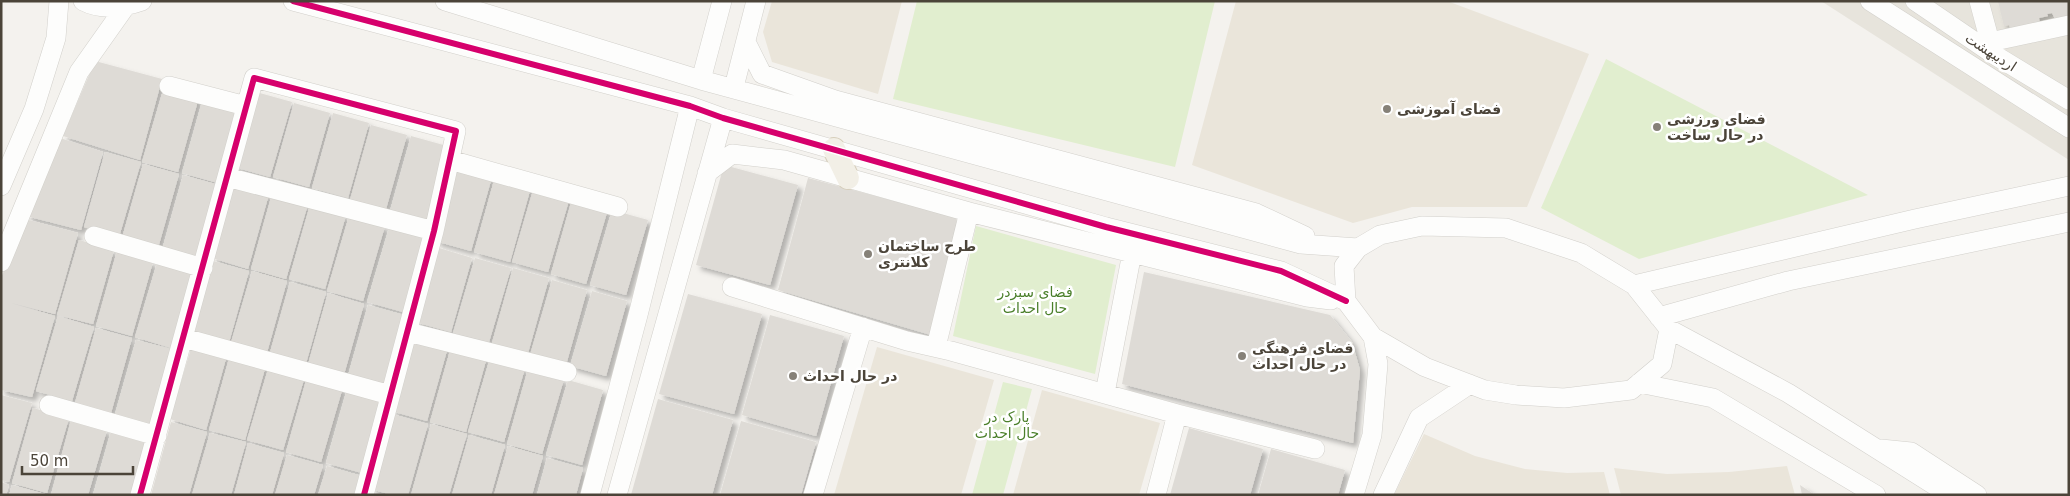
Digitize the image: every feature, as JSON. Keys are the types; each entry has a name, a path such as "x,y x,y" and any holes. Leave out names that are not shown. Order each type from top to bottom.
{"main road":[{"path":"834,149 848,178"}],"street":[{"path":"1,186 34,109 56,38 59,1"},
{"path":"83,1 107,8 133,4"},
{"path":"294,1 690,106 723,118 1106,227 1281,271 1346,302 1373,337 1425,367 1485,390 1516,395 1564,398 1631,390 1662,364 1664,323"},
{"path":"445,1 701,80 1301,244 1358,248"},
{"path":"701,80 722,1"},
{"path":"734,88 756,1"},
{"path":"1870,1 2069,128"},
{"name":"اردیبهشت","path":"1915,1 1991,48 2069,100"},
{"path":"1979,1 1991,48 2069,25"},
{"path":"1,262 79,72 133,4"},
{"path":"746,42 762,74 835,100 1256,212 1329,247"},
{"path":"140,495 254,78 456,132 434,231 390,395 367,494"},
{"path":"169,86 246,106"},
{"path":"590,495 638,315 690,106"},
{"path":"617,495 723,118"},
{"path":"707,173 732,154 784,160 969,212 1307,297 1346,302"},
{"path":"450,160 618,207"},
{"path":"228,176 434,231"},
{"path":"1634,285 1915,219 2069,186"},
{"path":"936,347 969,212"},
{"path":"1664,323 1788,281 2069,222"},
{"path":"1346,302 1344,266 1358,248 1380,235 1422,226 1506,228 1581,253 1634,285 1664,323 1788,393 1950,495"},
{"path":"94,236 203,268"},
{"path":"1105,393 1132,253"},
{"path":"732,287 907,341 936,347 1177,414 1315,449"},
{"path":"813,495 863,327"},
{"path":"408,332 567,372"},
{"path":"1354,495 1372,435 1378,364 1373,337"},
{"path":"184,338 390,395"},
{"path":"1639,383 1714,398 1876,495"},
{"path":"1383,495 1419,418 1470,384"},
{"path":"49,404 157,436"},
{"path":"1156,495 1177,414"},
{"path":"1877,449 1911,452 1977,495"},
{"path":"1824,464 1854,495"}],"shaded area":[{"path":"772,1 902,1 878,94 772,62 763,32"},
{"name":"فضای آموزشی","path":"1236,1 1447,1 1589,54 1527,207 1412,207 1353,223 1192,165"},
{"path":"1821,1 2069,1 2069,160"},
{"path":"877,347 994,380 961,495 834,495"},
{"path":"1042,390 1160,423 1139,495 1013,495"},
{"path":"1424,434 1475,456 1525,469 1567,473 1604,472 1610,495 1394,495"},
{"path":"1787,466 1795,495 1621,495 1614,468 1667,474 1729,472"}],"green space":[{"path":"917,1 1215,1 1175,167 893,99"},
{"name":"فضای ورزشی در حال ساخت","path":"1606,59 1868,195 1639,259 1541,208"},
{"name":"فضای سبزدر حال احداث","path":"976,226 1116,265 1095,374 953,336"},
{"name":"پارک در حال احداث","path":"1003,382 1032,389 1003,495 972,495"}],"building":[{"path":"1998,1 2069,1 2069,16 2055,19 2052,13 2047,14 2048,16 2039,18 2040,25 2011,31 2009,25 2004,26"},
{"path":"95,61 162,79 140,160 63,136"},
{"path":"164,87 199,97 178,172 142,162"},
{"path":"256,92 292,102 270,177 234,167"},
{"path":"203,98 239,108 218,183 182,173"},
{"path":"294,103 330,113 309,187 273,177"},
{"path":"333,113 369,123 348,198 312,188"},
{"path":"371,125 407,135 386,209 350,200"},
{"path":"411,136 447,146 426,221 390,211"},
{"path":"60,138 103,152 81,230 26,216"},
{"path":"105,152 141,162 119,237 84,227"},
{"path":"143,164 179,174 158,248 122,238"},
{"path":"724,165 798,185 770,285 696,265"},
{"path":"457,166 492,177 471,251 435,241"},
{"path":"183,175 219,185 197,260 162,250"},
{"path":"495,177 531,187 510,262 474,252"},
{"name":"طرح ساختمان کلانتری","path":"808,178 957,218 931,335 778,290"},
{"path":"233,184 269,194 248,269 212,258"},
{"path":"534,187 570,197 548,272 512,262"},
{"path":"272,194 308,204 286,279 251,269"},
{"path":"572,199 608,209 586,284 551,274"},
{"path":"310,205 346,215 325,289 289,279"},
{"path":"612,210 648,220 626,295 590,285"},
{"path":"349,216 385,226 363,301 327,291"},
{"path":"25,219 78,233 55,314 11,303 55,316 32,397 1,390 1,278"},
{"path":"389,228 424,238 403,312 367,302"},
{"path":"79,240 114,250 93,324 57,315"},
{"path":"436,247 472,258 451,332 415,322"},
{"path":"117,251 153,262 132,336 96,326"},
{"path":"475,258 511,268 489,342 453,333"},
{"path":"213,261 249,271 228,346 192,336"},
{"path":"157,263 193,273 171,348 135,337"},
{"path":"513,268 549,278 528,353 492,343"},
{"path":"252,271 287,281 266,356 230,346"},
{"name":"فضای فرهنگی در حال احداث","path":"1144,272 1330,315 1352,342 1360,370 1353,443 1122,384"},
{"path":"552,280 587,290 566,365 530,355"},
{"path":"290,282 326,292 305,367 269,356"},
{"path":"592,291 627,301 606,376 570,366"},
{"path":"328,293 364,304 343,378 307,368"},
{"path":"688,294 762,314 734,414 659,394"},
{"path":"368,305 404,315 383,389 347,379"},
{"name":"در حال احداث","path":"770,315 844,336 816,436 742,415"},
{"path":"58,316 94,327 72,401 36,391"},
{"path":"96,328 132,338 111,413 75,403"},
{"path":"412,337 448,347 427,421 391,411"},
{"path":"136,340 172,349 150,424 115,414"},
{"path":"192,345 227,355 206,430 170,419"},
{"path":"451,347 487,357 466,432 430,422"},
{"path":"230,355 266,365 245,440 209,430"},
{"path":"490,358 525,368 504,442 468,432"},
{"path":"269,366 305,376 283,450 247,440"},
{"path":"528,369 564,379 542,454 507,444"},
{"path":"307,377 343,387 321,462 286,452"},
{"path":"568,380 603,390 582,465 546,455"},
{"path":"347,389 383,399 362,473 326,463"},
{"path":"1,395 32,403 9,482 1,480"},
{"path":"658,399 733,420 712,495 631,495"},
{"path":"33,408 69,418 47,493 12,483"},
{"path":"392,414 428,424 408,495 392,495 371,489"},
{"path":"71,420 107,430 88,495 51,495"},
{"path":"741,421 816,442 801,495 720,495"},
{"path":"171,422 207,432 189,495 151,495"},
{"path":"431,424 467,434 449,495 411,495"},
{"path":"1189,428 1263,449 1250,495 1170,495"},
{"path":"111,431 147,441 131,495 93,495"},
{"path":"210,433 246,442 231,495 192,495"},
{"path":"469,435 505,445 491,495 452,495"},
{"path":"248,443 284,453 272,495 234,495"},
{"path":"508,446 543,456 532,495 494,495"},
{"path":"1271,449 1345,470 1338,495 1258,495"},
{"path":"287,455 323,465 314,495 275,495"},
{"path":"547,458 583,468 576,495 537,495"},
{"path":"327,466 362,476 357,495 318,495"},
{"path":"1,482 9,485 6,495 1,495"},
{"path":"12,485 45,494 45,495 9,495"},
{"path":"1800,485 1815,495 1802,495"}],"cycle path":[{"path":"293,1 690,106 723,118 1106,227 1281,271 1346,301"},
{"path":"140,495 254,78 456,131 434,231 364,495"}],"place":[{"name":"فضای آموزشی","path":"1387,109"},
{"name":"فضای ورزشی در حال ساخت","path":"1657,127"},
{"name":"طرح ساختمان کلانتری","path":"868,254"},
{"name":"فضای فرهنگی در حال احداث","path":"1242,356"},
{"name":"در حال احداث","path":"793,376"}]}
